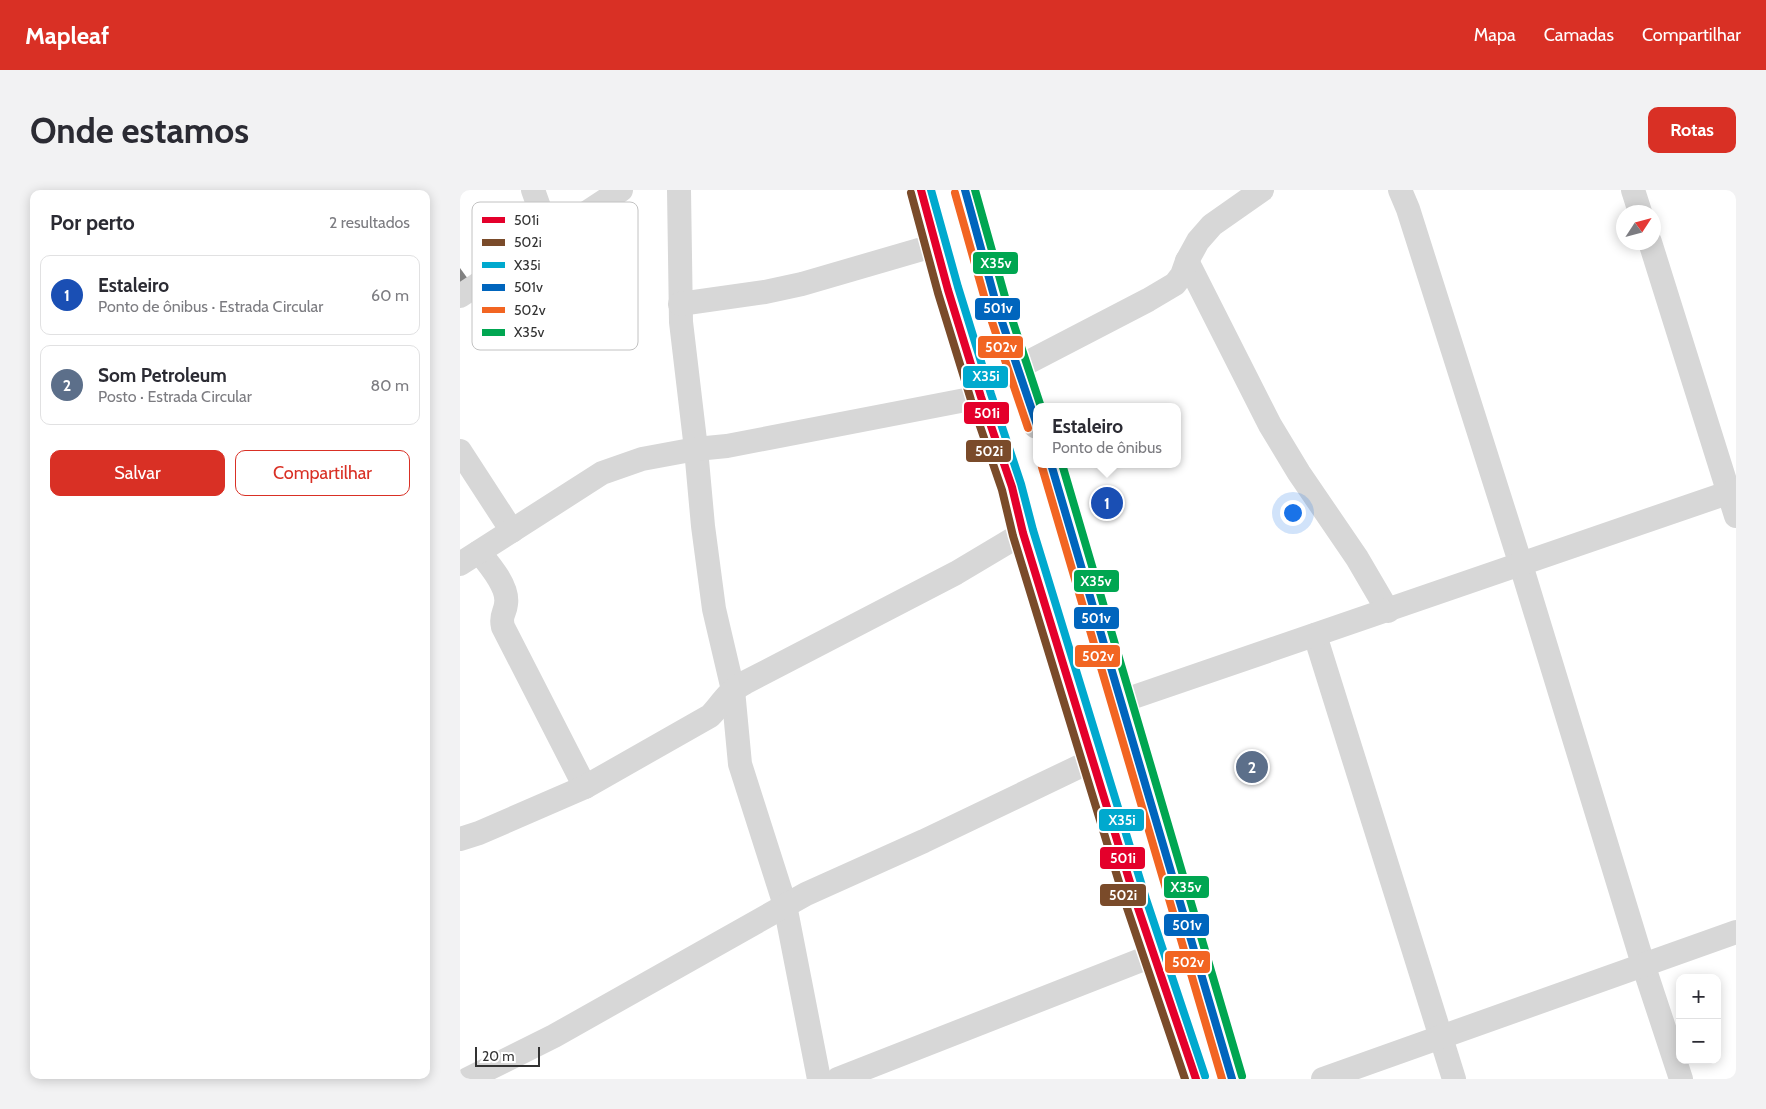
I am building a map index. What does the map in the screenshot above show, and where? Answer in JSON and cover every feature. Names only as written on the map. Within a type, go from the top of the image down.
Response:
[{"type":"main road","points":[[921,190],[981,397],[1012,487],[1023,533],[1136,902],[1196,1079]]},
{"type":"main road","points":[[965,190],[997,307],[1033,414]]},
{"type":"main road","points":[[1052,468],[1232,1079]]},
{"type":"street","points":[[533,190],[537,202]]},
{"type":"street","points":[[603,202],[621,190]]},
{"type":"street","points":[[678,190],[681,322],[714,609],[733,690],[740,764],[786,905],[818,1079]]},
{"type":"street","points":[[1017,368],[1175,284],[1182,275],[1198,241],[1212,225],[1262,190]]},
{"type":"street","points":[[1400,190],[1408,209],[1521,566],[1680,1079]]},
{"type":"street","points":[[1633,190],[1638,205]]},
{"type":"street","points":[[680,304],[765,292],[802,284],[936,245]]},
{"type":"street","points":[[1653,250],[1732,492],[1736,516]]},
{"type":"street","points":[[1188,261],[1270,425],[1357,558],[1388,611]]},
{"type":"street","points":[[460,296],[472,288]]},
{"type":"street","points":[[585,788],[502,627],[501,618],[507,604],[505,592],[497,576],[470,558],[602,473],[642,459],[696,449],[727,446],[981,397]]},
{"type":"street","points":[[460,451],[512,531]]},
{"type":"street","points":[[1122,701],[1521,566],[1732,492]]},
{"type":"street","points":[[460,839],[479,833],[585,788],[710,716],[720,706],[726,696],[746,682],[956,573],[1023,533]]},
{"type":"street","points":[[1315,635],[1454,1079]]},
{"type":"street","points":[[468,1079],[554,1036],[786,905],[1093,760]]},
{"type":"street","points":[[1323,1079],[1736,932]]},
{"type":"street","points":[[838,1079],[1154,955]]},
{"type":"building","points":[[460,268],[468,279],[460,283]]},
{"type":"transit line","name":"501i","points":[[921,190],[948,290],[981,397],[1012,487],[1023,533],[1136,902],[1196,1079]]},
{"type":"transit line","name":"X35i","points":[[931,190],[958,287],[1021,484],[1033,530],[1146,899],[1205,1076]]},
{"type":"transit line","name":"501v","points":[[965,190],[997,307],[1033,413]]},
{"type":"transit line","name":"X35v","points":[[975,190],[1007,304],[1040,403]]},
{"type":"transit line","name":"502i","points":[[911,193],[938,293],[971,400],[1002,490],[1013,536],[1126,905],[1185,1079]]},
{"type":"transit line","name":"502v","points":[[955,193],[988,310],[1028,428]]},
{"type":"transit line","name":"502v","points":[[1042,468],[1222,1079]]},
{"type":"transit line","name":"501v","points":[[1052,468],[1232,1079]]},
{"type":"transit line","name":"X35v","points":[[1063,468],[1242,1076]]},
{"type":"place","name":"Estaleiro","points":[[1107,503]]},
{"type":"place","name":"Som Petroleum","points":[[1252,767]]}]
